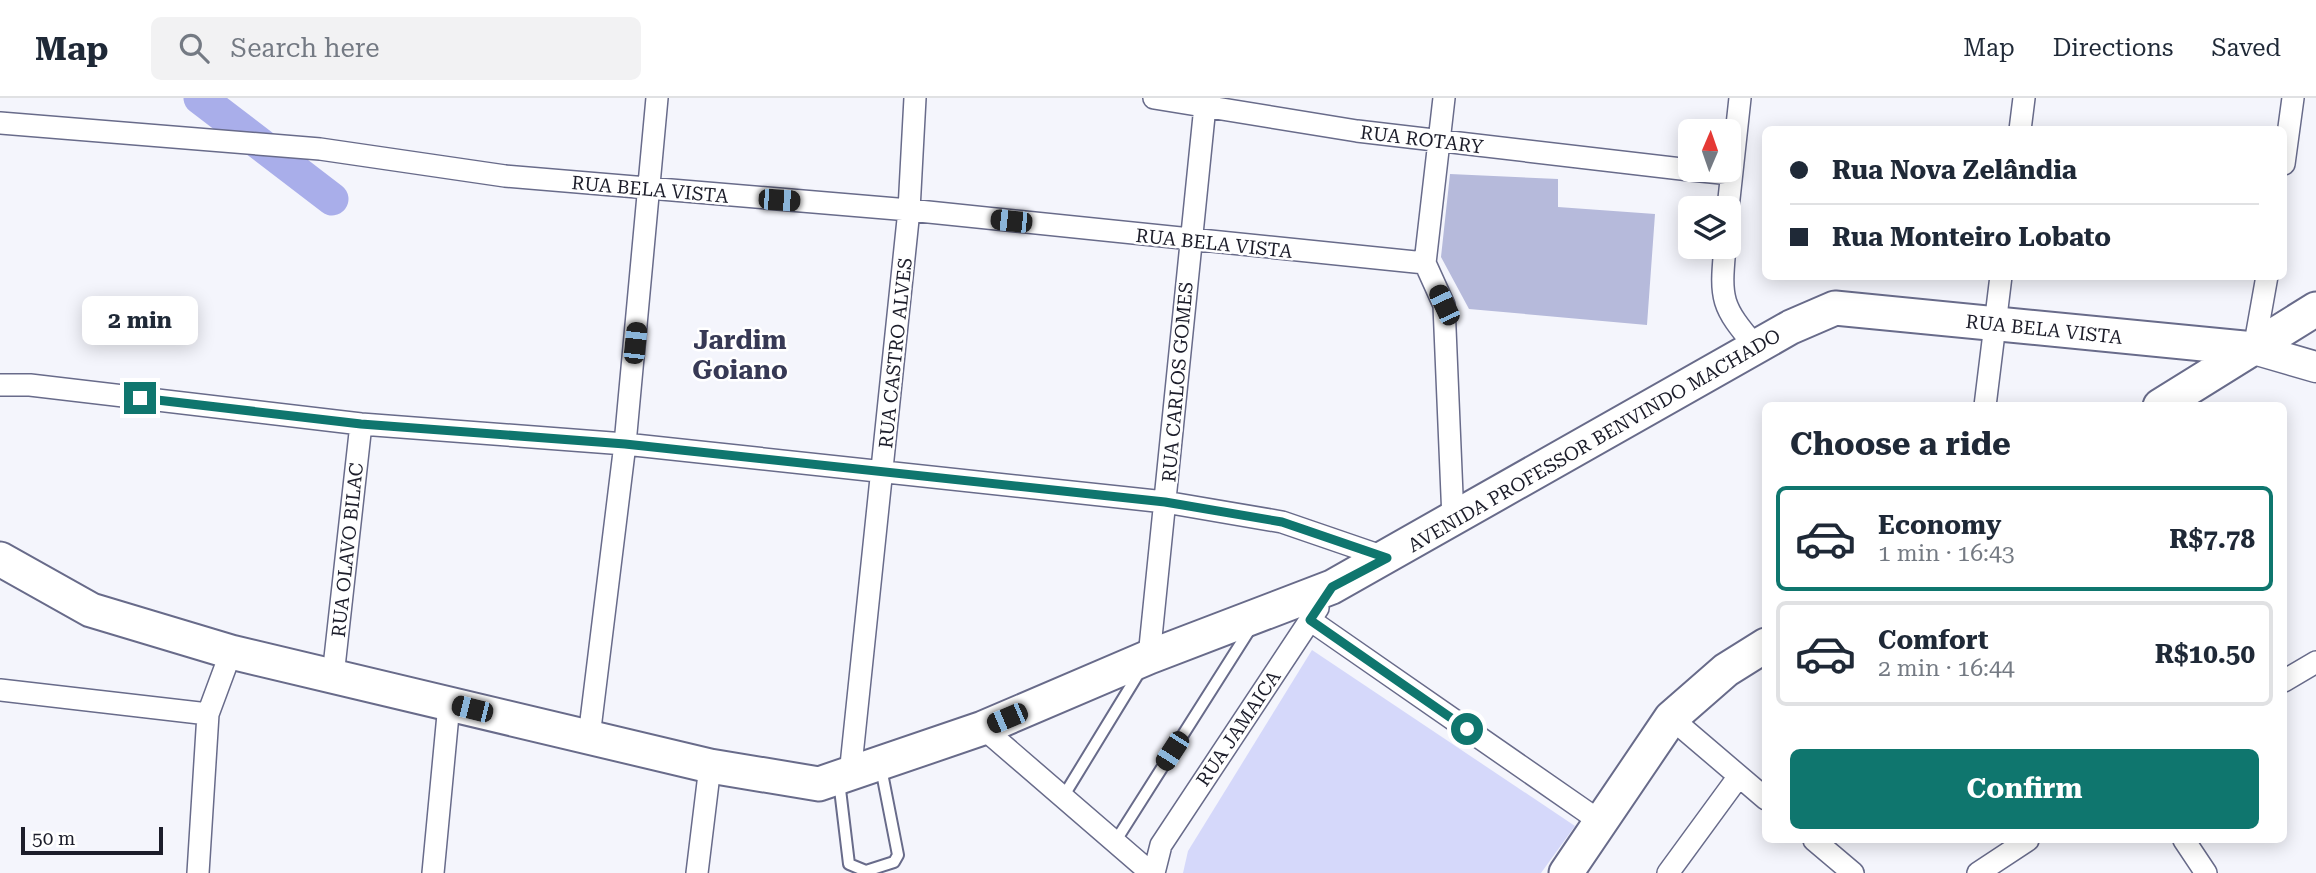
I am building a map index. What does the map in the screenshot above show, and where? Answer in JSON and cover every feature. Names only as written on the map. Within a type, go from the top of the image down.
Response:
[{"type":"main road","name":"AVENIDA PROFESSOR BENVINDO MACHADO","points":[[0,559],[91,610],[232,652],[710,766],[819,784],[983,728],[1149,657],[1332,587],[1791,327],[1835,308]]},
{"type":"main road","name":"RUA BELA VISTA","points":[[1835,308],[2254,349]]},
{"type":"main road","points":[[2167,402],[2316,309]]},
{"type":"main road","points":[[1566,873],[1671,718],[1726,670],[1762,648]]},
{"type":"street","points":[[589,737],[625,444],[657,98]]},
{"type":"street","name":"RUA CASTRO ALVES","points":[[856,773],[909,210],[915,98]]},
{"type":"street","name":"RUA ROTARY","points":[[1154,98],[1357,131],[1678,169]]},
{"type":"street","points":[[1444,98],[1425,263],[1444,305],[1454,519]]},
{"type":"street","points":[[1738,119],[1741,98]]},
{"type":"street","points":[[2020,126],[2024,98]]},
{"type":"street","points":[[2287,142],[2293,98]]},
{"type":"street","name":"RUA CARLOS GOMES","points":[[1149,657],[1205,106]]},
{"type":"street","name":"RUA BELA VISTA","points":[[0,123],[320,149],[505,176],[909,210],[1425,263]]},
{"type":"street","points":[[1725,259],[1723,300],[1730,316],[1756,347]]},
{"type":"street","points":[[1986,402],[2001,280]]},
{"type":"street","points":[[2266,280],[2254,349],[2316,367]]},
{"type":"street","points":[[0,385],[30,385],[361,424],[625,444],[1165,502],[1282,522],[1387,558]]},
{"type":"street","name":"RUA OLAVO BILAC","points":[[333,676],[361,424]]},
{"type":"street","name":"RUA JAMAICA","points":[[1153,873],[1161,845],[1332,587]]},
{"type":"street","points":[[1310,620],[1601,822]]},
{"type":"street","points":[[198,873],[208,714],[232,652]]},
{"type":"street","points":[[2287,679],[2316,662]]},
{"type":"street","points":[[0,690],[208,714]]},
{"type":"street","points":[[433,873],[449,704]]},
{"type":"street","points":[[1671,718],[1762,796]]},
{"type":"street","points":[[983,728],[1153,873]]},
{"type":"street","points":[[697,873],[710,766]]},
{"type":"street","points":[[1668,873],[1739,776]]},
{"type":"street","points":[[1818,843],[1853,873]]},
{"type":"street","points":[[1978,873],[2023,843]]},
{"type":"street","points":[[2186,843],[2206,873]]},
{"type":"lane","points":[[1115,842],[1259,615]]},
{"type":"lane","points":[[1063,797],[1149,657]]},
{"type":"lane","points":[[856,773],[898,855],[894,863],[866,871],[849,864],[856,773]]},
{"type":"shaded area","points":[[1312,650],[1575,826],[1541,873],[1183,873],[1188,851]]},
{"type":"building","points":[[1450,174],[1558,179],[1558,207],[1655,214],[1647,325],[1469,309],[1441,257]]},
{"type":"waterway","points":[[200,98],[332,199]]},
{"type":"district","name":"Jardim Goiano","points":[[740,355]]},
{"type":"route","points":[[140,398],[361,424],[625,444],[883,471],[1165,502],[1282,522],[1387,558],[1332,587],[1310,620],[1467,729]]}]
